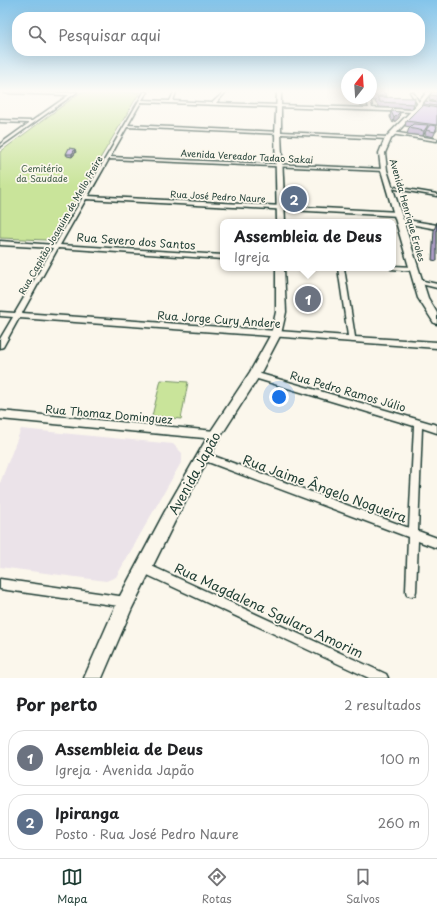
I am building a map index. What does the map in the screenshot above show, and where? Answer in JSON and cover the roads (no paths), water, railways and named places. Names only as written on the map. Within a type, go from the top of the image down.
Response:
[{"type":"main road","points":[[278,124],[281,219]]},
{"type":"main road","name":"Avenida Henrique Eroles","points":[[402,124],[390,136],[382,154],[384,170],[400,217],[423,298],[437,322]]},
{"type":"main road","name":"Avenida Japão","points":[[93,678],[126,602],[145,568],[169,518],[215,435],[254,375],[276,334],[281,312],[280,271]]},
{"type":"street","points":[[0,146],[31,124]]},
{"type":"street","points":[[127,126],[278,133],[390,136],[437,140]]},
{"type":"street","name":"Rua Capitão Joaquim de Mello Freire","points":[[0,345],[127,126]]},
{"type":"street","name":"Avenida Vereador Tadao Sakai","points":[[108,158],[384,170]]},
{"type":"street","points":[[390,188],[437,195]]},
{"type":"street","name":"Rua José Pedro Naure","points":[[85,197],[281,207],[400,217],[437,227]]},
{"type":"street","name":"Rua Severo dos Santos","points":[[0,243],[220,257]]},
{"type":"street","points":[[396,268],[414,269]]},
{"type":"street","points":[[341,271],[352,339]]},
{"type":"street","points":[[419,282],[437,286]]},
{"type":"street","name":"Rua Jorge Cury Andere","points":[[0,314],[437,345]]},
{"type":"street","name":"Rua Pedro Ramos Júlio","points":[[254,375],[437,429]]},
{"type":"street","name":"Rua Thomaz Dominguez","points":[[0,415],[215,435]]},
{"type":"street","points":[[410,591],[418,423]]},
{"type":"street","name":"Rua Jaime Ângelo Nogueira","points":[[203,456],[437,543]]},
{"type":"street","name":"Rua Magdalena Sgularo Amorim","points":[[145,568],[382,678]]},
{"type":"street","points":[[0,584],[126,602]]},
{"type":"place","name":"Ipiranga","points":[[294,199]]},
{"type":"place","name":"Assembleia de Deus","points":[[308,299]]},
{"type":"park label","name":"Cemitério da Saudade","points":[[42,174]]}]
